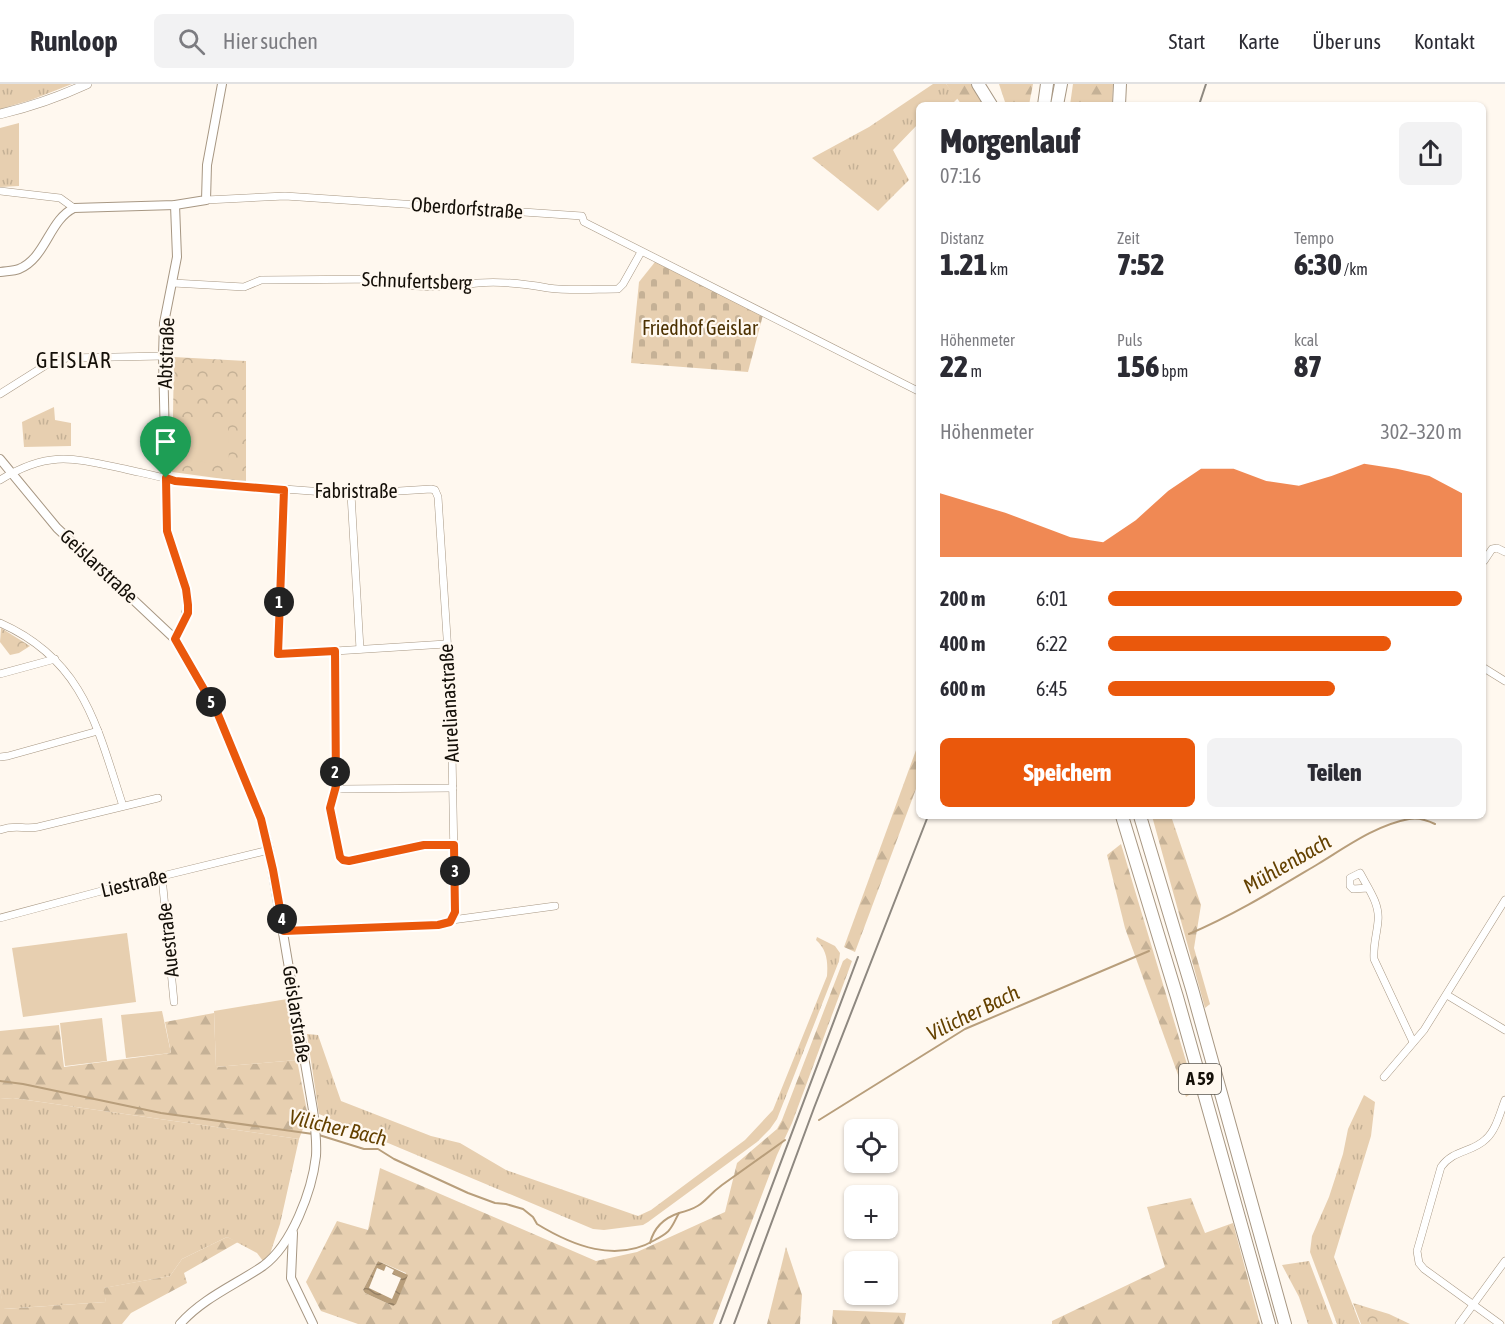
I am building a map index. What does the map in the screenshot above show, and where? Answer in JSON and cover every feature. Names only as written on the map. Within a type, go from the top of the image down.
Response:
[{"type":"highway","points":[[978,84],[989,102]]},
{"type":"highway","points":[[1044,102],[1047,84]]},
{"type":"highway","points":[[1058,102],[1061,84]]},
{"type":"highway","points":[[1119,102],[1120,84]]},
{"type":"highway","name":"A 59","points":[[1124,819],[1177,997],[1269,1324]]},
{"type":"highway","name":"A 59","points":[[1141,819],[1192,989],[1285,1324]]},
{"type":"main road","points":[[0,114],[27,108],[87,84]]},
{"type":"street","points":[[206,200],[207,165],[222,84]]},
{"type":"street","points":[[0,191],[60,198],[74,208],[64,213],[30,262],[18,269],[0,272]]},
{"type":"street","name":"Oberdorfstraße","points":[[74,208],[175,205],[206,200],[285,196],[582,216],[584,222],[641,252],[669,264],[916,390]]},
{"type":"street","name":"Abtstraße","points":[[175,205],[177,249],[173,283],[164,323],[163,357],[167,531],[186,589],[188,605],[188,613],[175,639]]},
{"type":"street","name":"Schnufertsberg","points":[[173,283],[244,287],[261,280],[386,279],[399,285],[465,286],[478,283],[537,285],[549,288],[618,289],[623,285],[641,252]]},
{"type":"street","points":[[0,394],[46,365],[67,358],[163,357]]},
{"type":"street","name":"Fabristraße","points":[[0,480],[38,462],[64,458],[91,461],[175,481],[351,494],[431,489]]},
{"type":"street","name":"Geislarstraße","points":[[0,459],[57,528],[175,639],[222,723],[261,819],[284,931],[316,1139],[314,1171],[293,1227]]},
{"type":"street","name":"Aurelianastraße","points":[[431,489],[435,490],[438,496],[451,700],[455,912],[452,920]]},
{"type":"street","points":[[284,490],[278,654],[446,644]]},
{"type":"street","points":[[351,494],[360,649]]},
{"type":"street","points":[[1486,558],[1492,549],[1497,548],[1505,552]]},
{"type":"street","points":[[0,622],[25,635],[55,659],[81,692],[98,731],[123,806]]},
{"type":"street","points":[[335,651],[336,786],[330,808],[339,852],[343,860],[424,845],[454,845]]},
{"type":"street","points":[[0,674],[55,659]]},
{"type":"street","points":[[1486,669],[1505,681]]},
{"type":"street","points":[[0,757],[98,731]]},
{"type":"street","points":[[336,786],[342,789],[453,788]]},
{"type":"street","points":[[0,830],[13,826],[32,828],[158,798]]},
{"type":"street","name":"Liestraße","points":[[0,918],[269,850]]},
{"type":"street","name":"Auestraße","points":[[162,877],[174,1002]]},
{"type":"street","points":[[1368,888],[1378,907],[1379,920],[1373,948],[1374,958],[1413,1042]]},
{"type":"street","points":[[1384,1077],[1425,1030],[1505,900]]},
{"type":"street","points":[[284,931],[438,925],[452,920],[555,906]]},
{"type":"street","points":[[1447,995],[1505,1030]]},
{"type":"street","points":[[1500,1324],[1424,1269],[1419,1263],[1417,1251],[1442,1167],[1448,1156],[1479,1145],[1485,1140],[1493,1131],[1505,1100]]},
{"type":"street","points":[[180,1324],[198,1306],[257,1270],[276,1255],[283,1247],[293,1227]]},
{"type":"street","points":[[293,1227],[291,1278],[313,1324]]},
{"type":"street","points":[[276,1255],[282,1253],[291,1257]]},
{"type":"street","points":[[1459,1324],[1505,1261]]},
{"type":"green space","points":[[0,84],[72,84],[0,109]]},
{"type":"green space","points":[[933,84],[946,84],[958,98],[954,102],[916,102],[916,126],[893,150],[909,180],[878,211],[812,158],[869,127]]},
{"type":"green space","points":[[946,84],[971,84],[981,102],[960,102]]},
{"type":"green space","points":[[999,84],[1033,84],[1030,102],[1005,102]]},
{"type":"green space","points":[[1073,84],[1113,84],[1112,102],[1070,102]]},
{"type":"green space","points":[[19,123],[19,186],[0,187],[0,128]]},
{"type":"green space","name":"Friedhof Geislar","points":[[655,262],[763,315],[748,372],[631,363],[639,282]]},
{"type":"green space","points":[[174,357],[246,361],[246,482],[172,472]]},
{"type":"green space","points":[[54,407],[55,420],[71,423],[71,446],[24,447],[22,422]]},
{"type":"green space","points":[[180,423],[228,423],[229,464],[178,460]]},
{"type":"green space","points":[[1,628],[30,646],[19,653],[10,655],[0,642]]},
{"type":"green space","points":[[916,750],[916,789],[855,952],[844,947]]},
{"type":"green space","points":[[1153,819],[1172,819],[1201,905],[1194,948],[1210,1004],[1205,1008]]},
{"type":"green space","points":[[1121,844],[1195,1091],[1186,1097],[1125,928],[1107,855]]},
{"type":"green space","points":[[127,933],[136,1002],[23,1017],[12,948]]},
{"type":"green space","points":[[817,937],[835,946],[840,953],[839,961],[777,1119],[757,1142],[643,1225],[604,1230],[593,1229],[319,1114],[307,1034],[318,1035],[341,1101],[431,1136],[460,1143],[506,1170],[638,1216],[651,1210],[745,1140],[773,1110],[827,976],[826,956],[816,940]]},
{"type":"green space","points":[[847,958],[852,961],[792,1123],[777,1155],[713,1324],[358,1324],[321,1311],[306,1282],[337,1221],[368,1230],[380,1168],[596,1261],[637,1252],[725,1212],[737,1163],[777,1129],[782,1120],[843,961]],"holes":[[[378,1261],[406,1273],[393,1306],[363,1290]]]},
{"type":"green space","points":[[287,999],[297,1060],[216,1067],[214,1011]]},
{"type":"green space","points":[[162,1011],[171,1053],[126,1058],[121,1015]]},
{"type":"green space","points":[[214,1013],[216,1067],[297,1060],[308,1116],[299,1139],[13,1098],[0,1099],[0,1031],[59,1025],[64,1067],[171,1053],[165,1022]]},
{"type":"green space","points":[[102,1018],[107,1061],[65,1066],[60,1023]]},
{"type":"green space","points":[[1364,1095],[1375,1102],[1371,1136],[1334,1257],[1360,1324],[1337,1324],[1310,1252],[1312,1236],[1329,1197],[1343,1154],[1348,1129]]},
{"type":"green space","points":[[13,1098],[299,1139],[280,1224],[270,1254],[263,1261],[257,1253],[227,1237],[182,1259],[170,1276],[104,1288],[106,1302],[3,1309],[0,1289],[0,1099]]},
{"type":"green space","points":[[1191,1198],[1205,1233],[1233,1223],[1260,1324],[1052,1324],[1052,1321],[1165,1267],[1147,1207]]},
{"type":"green space","points":[[227,1237],[238,1242],[184,1273],[187,1283],[131,1313],[122,1324],[0,1324],[0,1289],[4,1309],[106,1302],[103,1288],[170,1276],[182,1259]]},
{"type":"green space","points":[[786,1247],[802,1295],[800,1324],[767,1324]]},
{"type":"green space","points":[[1309,1261],[1333,1324],[1308,1324],[1299,1297],[1282,1265]]},
{"type":"green space","points":[[1353,1303],[1389,1314],[1410,1324],[1361,1324]]},
{"type":"green space","points":[[833,1310],[906,1313],[904,1324],[832,1324]]},
{"type":"water","points":[[378,1261],[408,1275],[396,1304],[393,1306],[363,1290]],"holes":[[[386,1266],[394,1270],[392,1274],[401,1278],[392,1299],[369,1288],[377,1268],[384,1271]]]},
{"type":"waterway","name":"Mühlenbach","points":[[1189,934],[1255,901],[1373,831],[1408,819]]},
{"type":"waterway","name":"Mühlenbach","points":[[1422,819],[1435,824]]},
{"type":"waterway","name":"Vilicher Bach","points":[[819,1120],[965,1029],[1149,951]]},
{"type":"waterway","name":"Vilicher Bach","points":[[0,1081],[161,1113],[313,1134]]},
{"type":"waterway","name":"Vilicher Bach","points":[[319,1135],[364,1149],[378,1149],[394,1159],[468,1193],[495,1203],[523,1209],[533,1217],[537,1224],[565,1239],[580,1245],[610,1251],[640,1247],[663,1235],[679,1213],[699,1205],[722,1185],[785,1140]]},
{"type":"waterway","name":"Vilicher Bach","points":[[650,1243],[660,1224],[679,1213]]},
{"type":"railway","points":[[1200,102],[1206,84]]},
{"type":"railway","points":[[734,1324],[814,1108],[927,819]]},
{"type":"railway","points":[[720,1324],[858,957]]},
{"type":"district","name":"GEISLAR","points":[[74,360]]},
{"type":"route","points":[[166,478],[175,481],[284,490],[278,654],[335,651],[336,786],[330,808],[340,857],[349,861],[424,845],[454,845],[455,912],[450,922],[443,925],[284,931],[261,819],[217,712],[175,639],[188,613],[188,597],[167,531],[166,478]]}]
